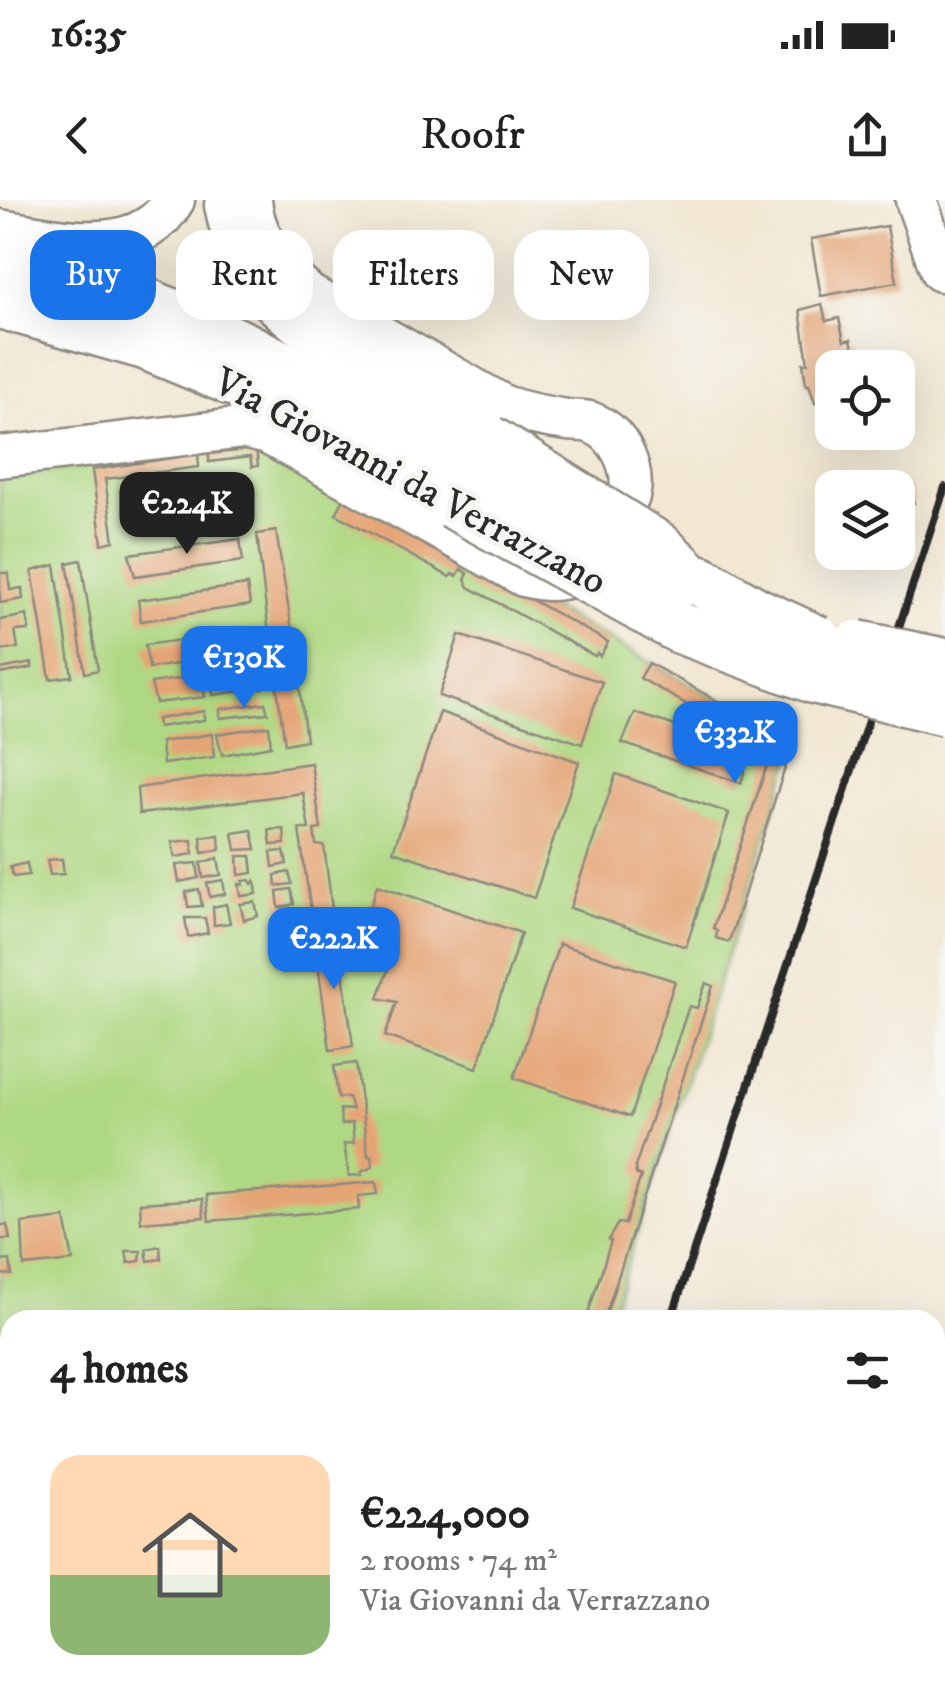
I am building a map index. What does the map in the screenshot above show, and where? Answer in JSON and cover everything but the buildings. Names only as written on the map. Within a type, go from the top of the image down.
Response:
[{"type":"main road","name":"Via Giovanni da Verrazzano","points":[[0,259],[62,274],[199,324],[303,375],[642,569],[700,581],[756,614],[815,659]]},
{"type":"main road","name":"Via Giovanni da Verrazzano","points":[[0,303],[145,344],[471,470],[680,628],[945,693]]},
{"type":"main road","points":[[680,628],[742,666],[843,710],[945,741]]},
{"type":"main road","points":[[815,659],[857,646],[945,664]]},
{"type":"main road","points":[[815,659],[945,710]]},
{"type":"street","points":[[0,230],[80,242],[108,240],[145,228],[164,214],[174,200]]},
{"type":"street","points":[[224,200],[231,234],[244,266],[263,291],[298,324],[350,358],[471,470]]},
{"type":"street","points":[[0,457],[244,428],[292,446],[524,576],[544,582],[566,580],[584,571],[629,496],[632,484],[632,473],[612,438],[592,423],[526,414],[504,406],[309,295],[286,274],[264,242],[251,200]]},
{"type":"street","points":[[916,200],[941,272]]},
{"type":"green space","points":[[242,446],[259,448],[796,742],[612,1310],[0,1310],[0,478]]},
{"type":"railway","points":[[674,1310],[945,487]]}]
